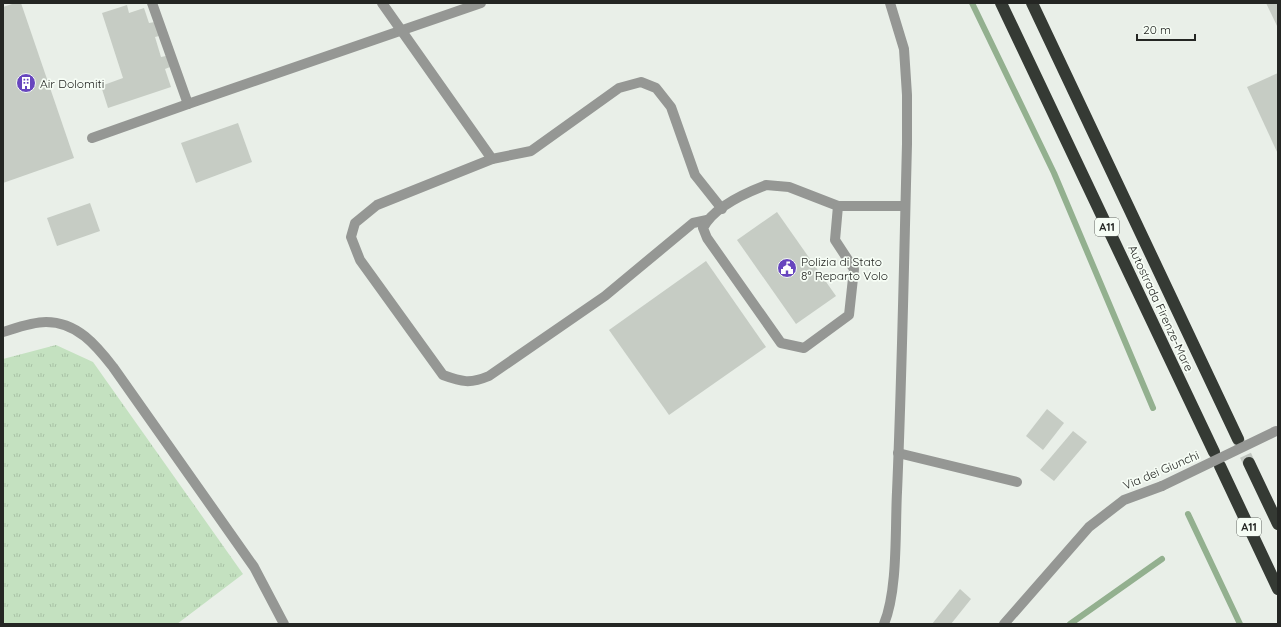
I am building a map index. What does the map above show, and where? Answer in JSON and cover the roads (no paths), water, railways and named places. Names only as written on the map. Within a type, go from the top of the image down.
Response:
[{"type":"highway","name":"Autostrada Firenze-Mare","points":[[1002,3],[1214,452]]},
{"type":"highway","name":"Autostrada Firenze-Mare","points":[[1032,3],[1238,439]]},
{"type":"highway","name":"A11","points":[[1249,463],[1278,524]]},
{"type":"highway","name":"A11","points":[[1220,466],[1278,589]]},
{"type":"street","points":[[152,3],[188,104]]},
{"type":"street","points":[[382,3],[492,159]]},
{"type":"street","points":[[92,138],[481,3]]},
{"type":"street","points":[[884,624],[893,570],[898,453],[907,95],[904,49],[890,3]]},
{"type":"street","points":[[722,209],[695,175],[670,107],[656,88],[641,82],[619,88],[531,150],[492,159],[377,206],[355,223],[351,237],[360,260],[443,375],[458,381],[474,382],[489,376],[605,296],[693,224],[707,220],[722,209],[742,194],[766,185],[789,187],[838,206],[905,206]]},
{"type":"street","points":[[707,220],[703,228],[707,238],[781,343],[804,348],[849,315],[854,269],[834,240],[838,206]]},
{"type":"street","points":[[3,332],[36,323],[57,323],[77,331],[96,346],[113,367],[254,567],[284,624]]},
{"type":"street","name":"Via dei Giunchi","points":[[1004,624],[1089,527],[1124,500],[1162,486],[1277,430]]},
{"type":"street","points":[[898,453],[1017,482]]},
{"type":"waterway","points":[[972,3],[1054,173],[1153,408]]},
{"type":"waterway","points":[[1188,514],[1240,624]]},
{"type":"waterway","points":[[1070,624],[1162,559]]},
{"type":"tunnel","points":[[1238,439],[1249,463]]},
{"type":"place","name":"Air Dolomiti","points":[[26,83]]},
{"type":"place","name":"Polizia di Stato 8° Reparto Volo","points":[[787,268]]}]
